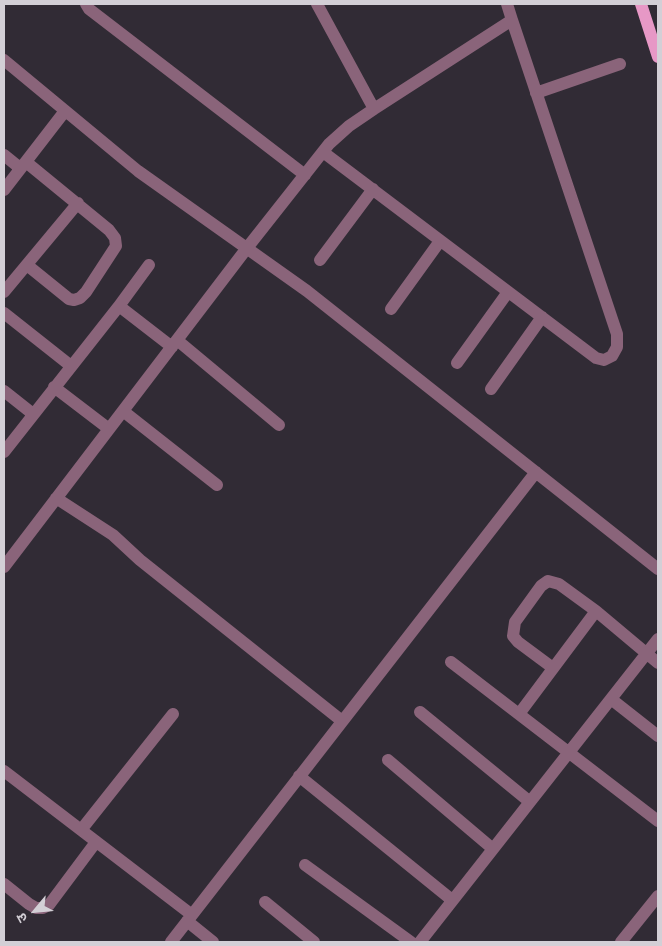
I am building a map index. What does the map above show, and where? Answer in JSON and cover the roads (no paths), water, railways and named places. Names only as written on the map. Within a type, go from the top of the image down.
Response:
[{"type":"main road","points":[[641,4],[657,49]]},
{"type":"street","points":[[86,4],[89,9],[305,175]]},
{"type":"street","points":[[317,4],[374,109]]},
{"type":"street","points":[[323,152],[596,358],[604,360],[612,356],[617,347],[617,334],[507,4]]},
{"type":"street","points":[[6,559],[56,498],[247,248],[323,152],[349,126],[512,20]]},
{"type":"street","points":[[4,60],[138,172],[307,291],[658,569]]},
{"type":"street","points":[[536,93],[620,64]]},
{"type":"street","points":[[4,190],[65,111]]},
{"type":"street","points":[[4,156],[23,165],[78,203],[109,230],[115,238],[116,246],[86,292],[80,298],[74,300],[68,299],[26,265]]},
{"type":"street","points":[[320,260],[372,190]]},
{"type":"street","points":[[4,292],[78,203]]},
{"type":"street","points":[[391,309],[440,241]]},
{"type":"street","points":[[4,452],[149,265]]},
{"type":"street","points":[[456,363],[508,292]]},
{"type":"street","points":[[119,306],[174,344],[279,425]]},
{"type":"street","points":[[4,313],[71,366]]},
{"type":"street","points":[[491,389],[542,317]]},
{"type":"street","points":[[54,387],[109,429]]},
{"type":"street","points":[[4,391],[33,414]]},
{"type":"street","points":[[123,411],[217,486]]},
{"type":"street","points":[[171,942],[536,472]]},
{"type":"street","points":[[56,498],[113,535],[140,560],[342,722]]},
{"type":"street","points":[[552,668],[513,636],[515,622],[541,586],[548,581],[559,584],[596,611],[658,664]]},
{"type":"street","points":[[519,714],[596,611]]},
{"type":"street","points":[[420,942],[658,638]]},
{"type":"street","points":[[451,662],[658,821]]},
{"type":"street","points":[[611,699],[658,736]]},
{"type":"street","points":[[420,712],[530,802]]},
{"type":"street","points":[[81,830],[173,714]]},
{"type":"street","points":[[388,760],[493,849]]},
{"type":"street","points":[[4,771],[81,830],[189,918],[213,942]]},
{"type":"street","points":[[300,776],[452,900]]},
{"type":"street","points":[[4,884],[29,904],[36,908],[43,908],[49,905],[96,842]]},
{"type":"street","points":[[305,864],[411,942]]},
{"type":"street","points":[[622,942],[657,898]]},
{"type":"street","points":[[264,902],[314,942]]}]
